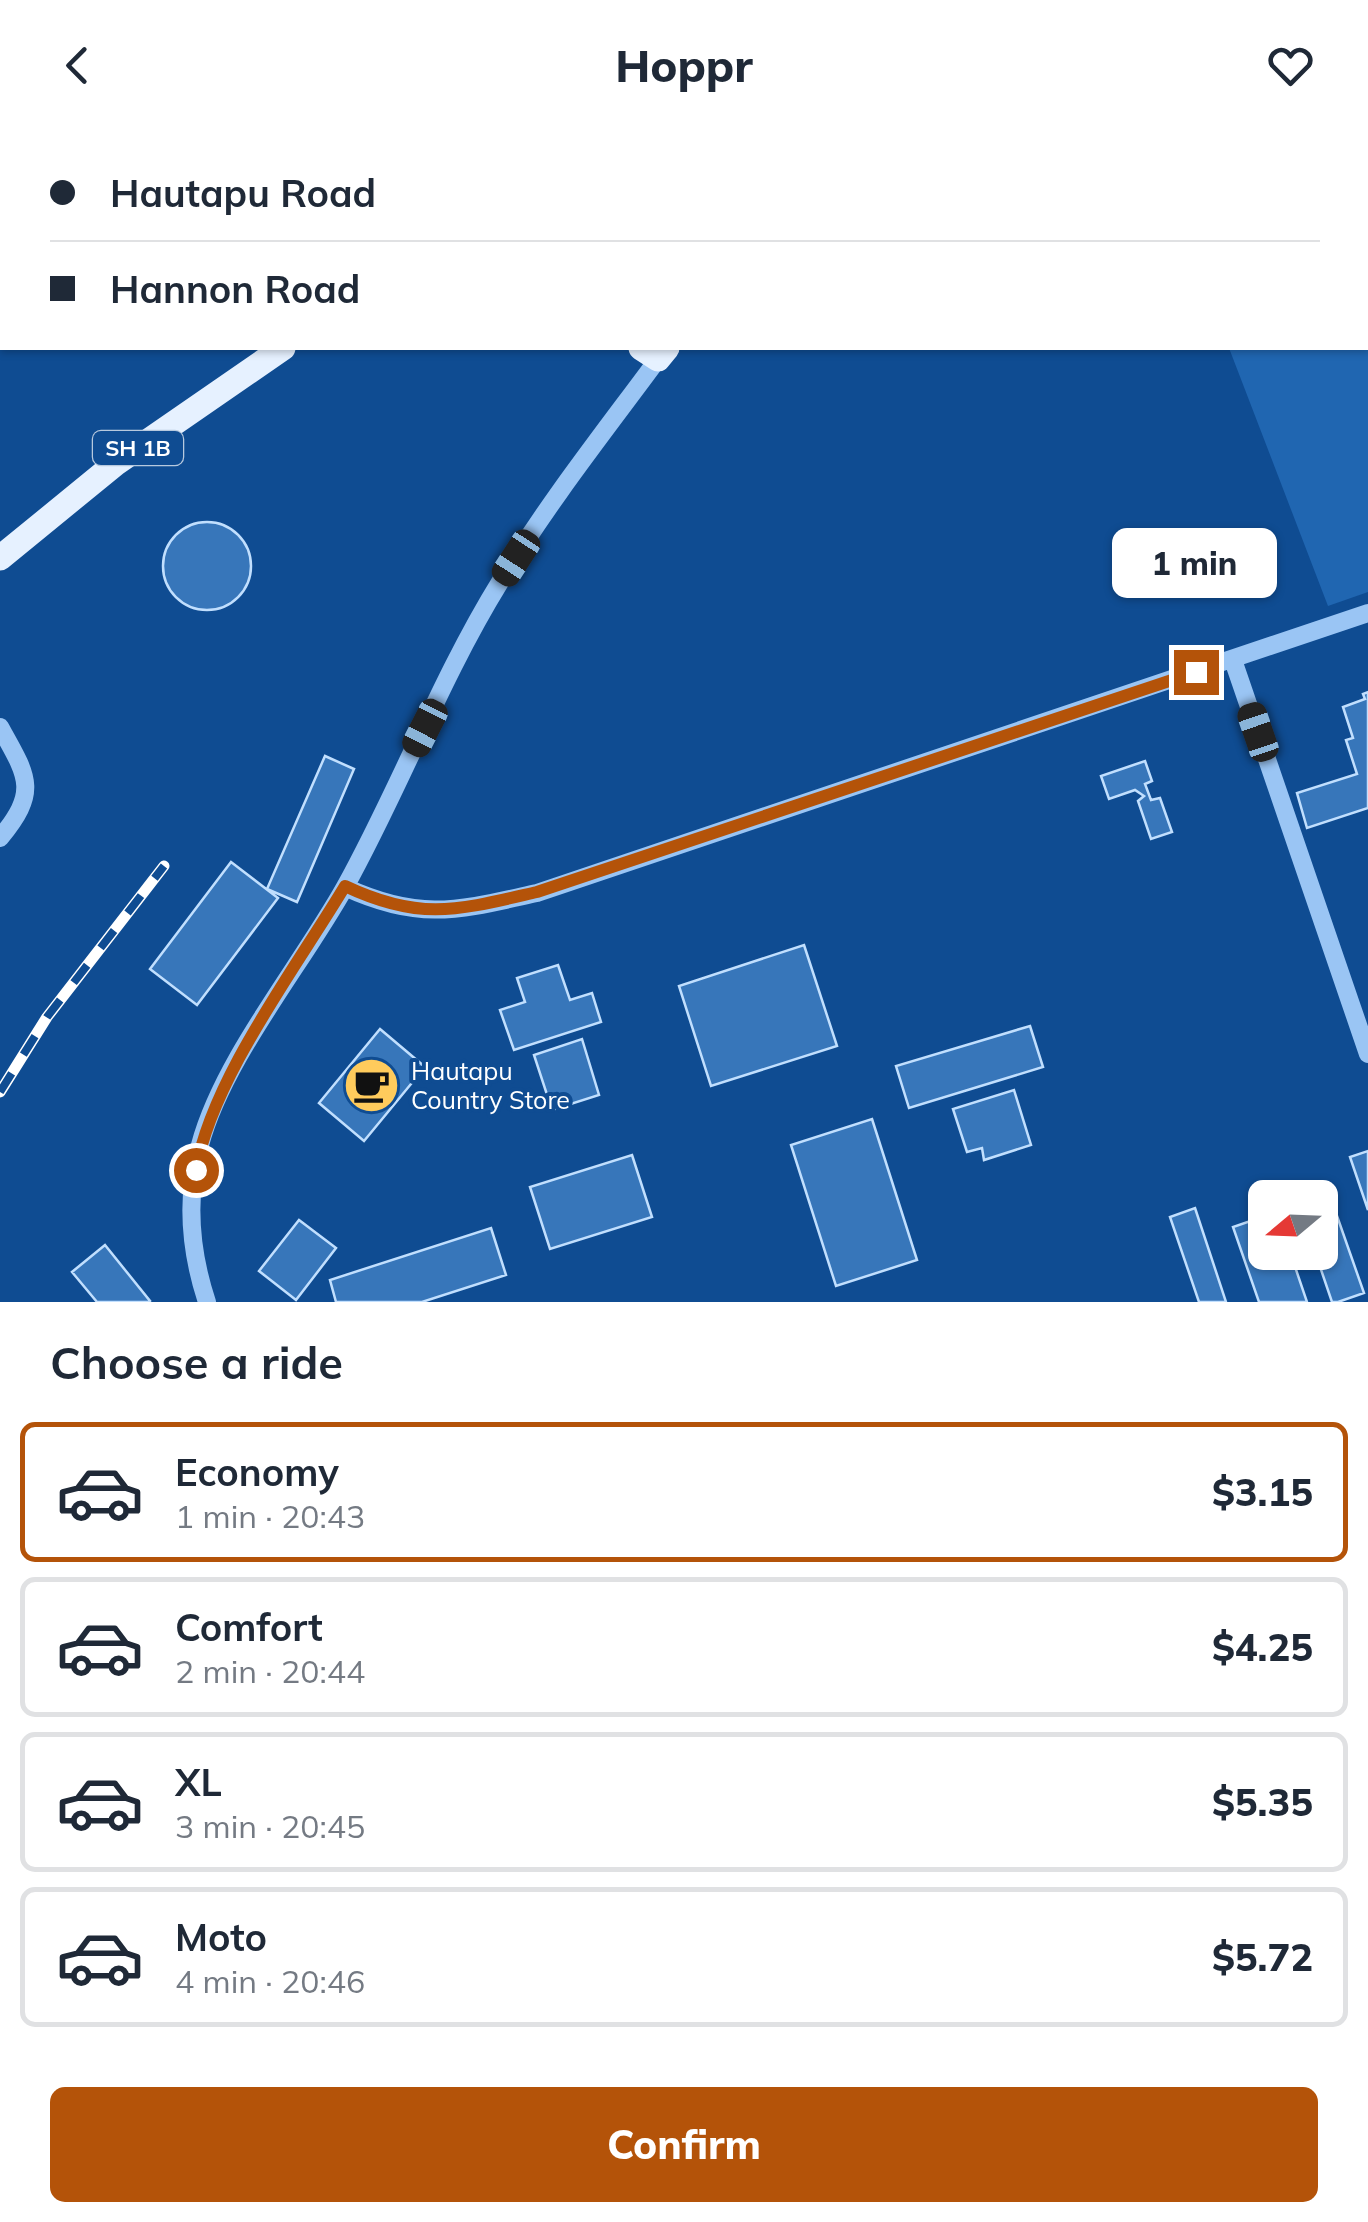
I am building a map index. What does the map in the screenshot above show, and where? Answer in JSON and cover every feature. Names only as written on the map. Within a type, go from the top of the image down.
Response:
[{"type":"main road","name":"SH 1B","points":[[0,558],[115,464],[280,350]]},
{"type":"street","points":[[206,1302],[192,1236],[190,1196],[200,1143],[221,1093],[345,886],[498,584],[655,351]]},
{"type":"street","points":[[345,886],[410,910],[454,911],[537,892],[1368,614]]},
{"type":"street","points":[[1233,660],[1368,1054]]},
{"type":"street","points":[[0,727],[28,787],[21,812],[0,838]]},
{"type":"shaded area","points":[[1230,350],[1368,350],[1368,592],[1328,606]]},
{"type":"building","points":[[207,522],[238,535],[251,566],[238,597],[207,610],[176,597],[163,566],[176,535]]},
{"type":"building","points":[[1368,692],[1368,808],[1307,828],[1297,793],[1357,774],[1346,740],[1353,738],[1343,707],[1365,699],[1363,694]]},
{"type":"building","points":[[325,756],[354,769],[297,902],[267,889]]},
{"type":"building","points":[[1145,761],[1152,781],[1145,784],[1151,800],[1160,798],[1172,832],[1151,839],[1138,801],[1144,796],[1135,790],[1109,799],[1101,776]]},
{"type":"building","points":[[231,862],[278,898],[197,1005],[150,969]]},
{"type":"building","points":[[804,945],[837,1046],[711,1086],[679,986]]},
{"type":"building","points":[[558,965],[570,1000],[592,993],[601,1022],[514,1050],[500,1010],[525,1002],[517,978]]},
{"type":"building","points":[[1030,1026],[1043,1067],[909,1108],[896,1066]]},
{"type":"building","name":"Hautapu Country Store","points":[[380,1029],[425,1067],[364,1141],[319,1103]]},
{"type":"building","points":[[582,1039],[599,1095],[552,1110],[534,1055]]},
{"type":"building","points":[[1014,1090],[1031,1145],[984,1160],[982,1148],[967,1152],[953,1109]]},
{"type":"building","points":[[872,1119],[917,1260],[836,1286],[791,1145]]},
{"type":"building","points":[[1368,1151],[1368,1210],[1350,1157]]},
{"type":"building","points":[[632,1155],[652,1217],[550,1249],[530,1187]]},
{"type":"building","points":[[1195,1208],[1226,1302],[1199,1302],[1170,1217]]},
{"type":"building","points":[[1338,1219],[1364,1293],[1332,1302],[1321,1270],[1338,1270]]},
{"type":"building","points":[[299,1220],[336,1248],[296,1300],[259,1271]]},
{"type":"building","points":[[1248,1222],[1248,1270],[1296,1270],[1307,1302],[1259,1302],[1233,1227]]},
{"type":"building","points":[[491,1228],[506,1275],[422,1302],[336,1302],[330,1280]]},
{"type":"building","points":[[105,1245],[149,1302],[97,1302],[72,1272]]},
{"type":"railway","points":[[0,1092],[47,1017],[164,866]]},
{"type":"place","name":"Hautapu Country Store","points":[[372,1085]]},
{"type":"route","points":[[196,1170],[200,1143],[221,1093],[345,886],[410,910],[454,911],[537,892],[1196,672]]}]
